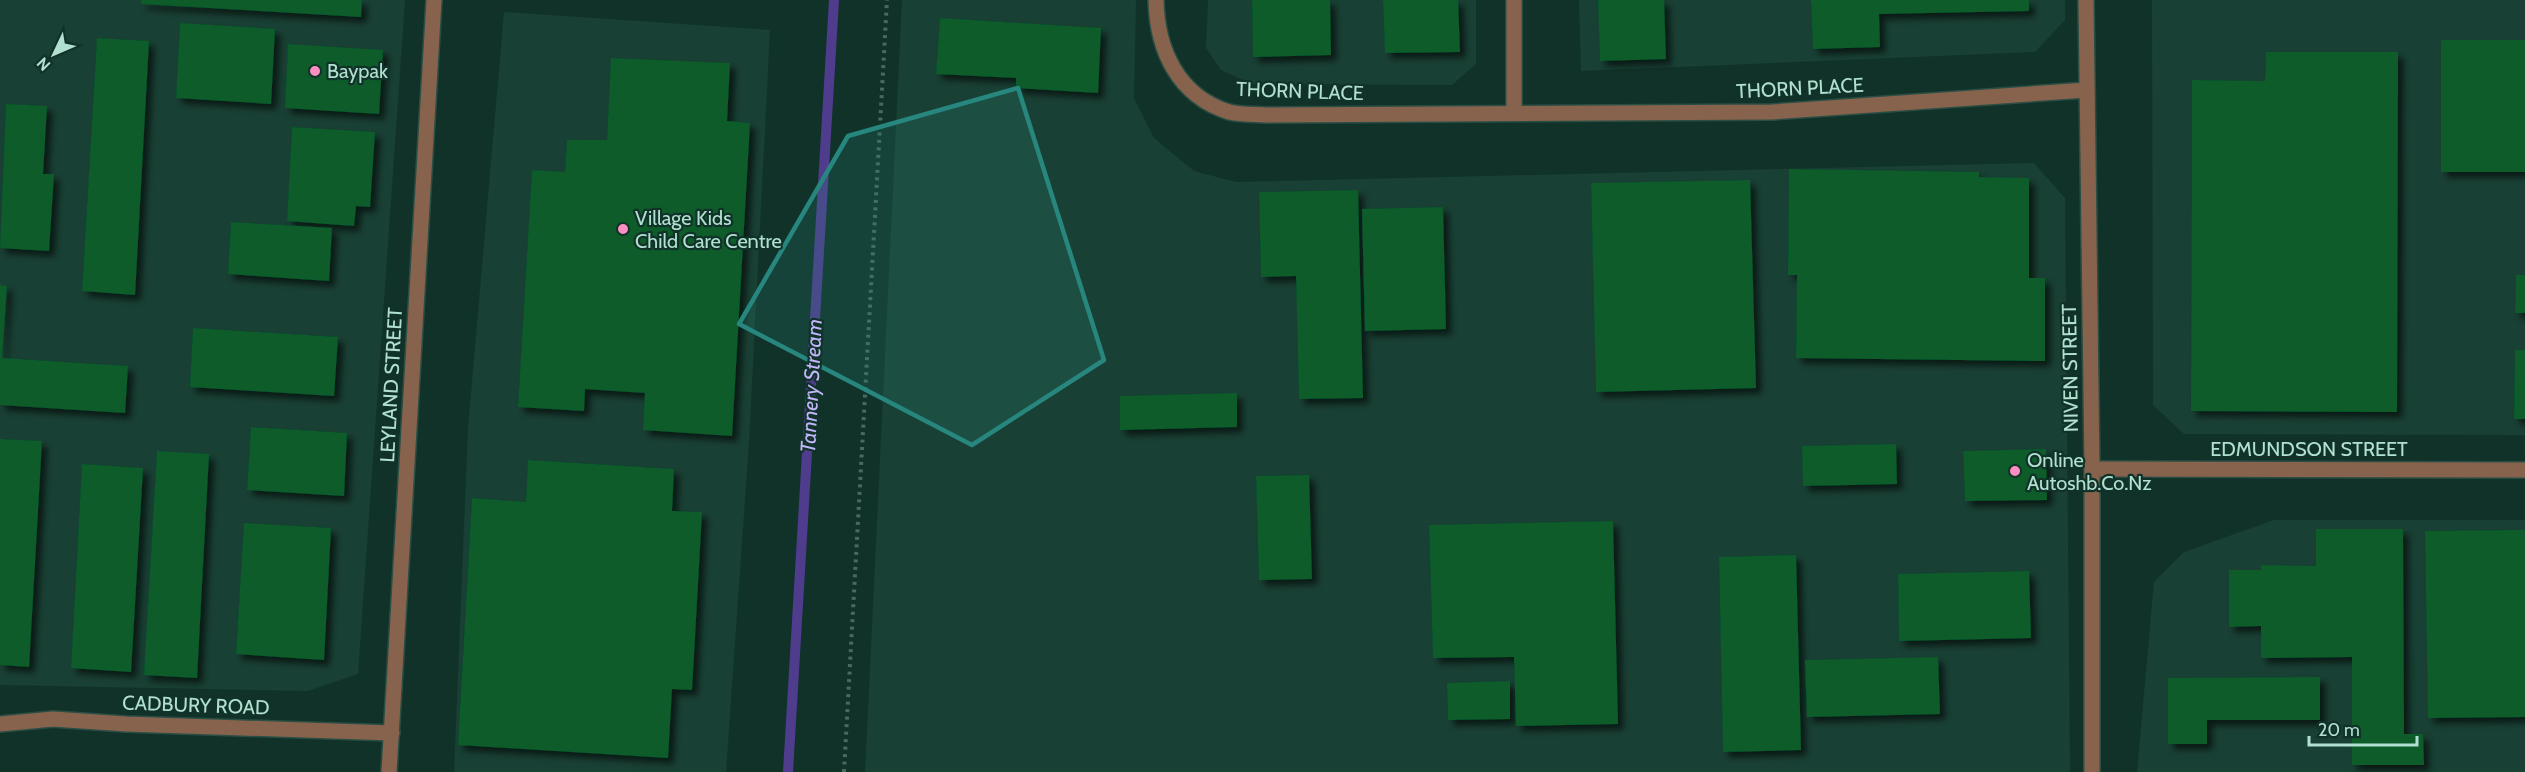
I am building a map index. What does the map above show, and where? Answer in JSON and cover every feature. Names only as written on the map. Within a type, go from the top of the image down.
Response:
[{"type":"street","name":"LEYLAND STREET","points":[[389,772],[434,0]]},
{"type":"street","name":"THORN PLACE","points":[[1156,0],[1156,24],[1162,45],[1176,74],[1197,97],[1230,112],[1267,115],[1772,112],[2087,90]]},
{"type":"street","points":[[1514,0],[1514,112]]},
{"type":"street","name":"NIVEN STREET","points":[[2086,0],[2092,469],[2092,772]]},
{"type":"street","name":"EDMUNDSON STREET","points":[[2092,469],[2525,470]]},
{"type":"street","name":"CADBURY ROAD","points":[[0,724],[53,719],[126,724],[392,733]]},
{"type":"path","points":[[844,772],[886,0]]},
{"type":"highlighted area","points":[[1018,88],[1104,360],[972,445],[739,324],[848,136]]},
{"type":"shaded area","points":[[0,0],[405,0],[358,674],[308,691],[0,685]]},
{"type":"shaded area","points":[[902,0],[1136,0],[1134,98],[1154,138],[1194,171],[1236,182],[2034,163],[2065,198],[2070,772],[865,772]]},
{"type":"shaded area","points":[[1208,0],[1476,0],[1476,64],[1452,85],[1252,84],[1221,70],[1206,48]]},
{"type":"shaded area","points":[[1579,0],[2065,0],[2065,20],[2035,52],[1581,71]]},
{"type":"shaded area","points":[[2152,0],[2525,0],[2525,435],[2184,434],[2153,405]]},
{"type":"shaded area","points":[[504,12],[770,30],[749,442],[726,772],[454,772],[468,428]]},
{"type":"shaded area","points":[[2274,520],[2525,520],[2525,772],[2137,772],[2154,582],[2184,552]]},
{"type":"building","points":[[141,0],[362,0],[361,17],[141,4]]},
{"type":"building","points":[[1252,0],[1330,0],[1331,55],[1253,57]]},
{"type":"building","points":[[1383,0],[1458,0],[1460,52],[1385,53]]},
{"type":"building","points":[[1598,0],[1664,0],[1666,59],[1600,61]]},
{"type":"building","points":[[1811,0],[2029,0],[2029,11],[1879,14],[1880,47],[1813,49]]},
{"type":"building","points":[[940,18],[1101,28],[1098,93],[1016,88],[1016,78],[936,74]]},
{"type":"building","points":[[180,23],[275,29],[271,104],[176,98]]},
{"type":"building","points":[[97,38],[149,41],[135,295],[82,291]]},
{"type":"building","points":[[2441,40],[2525,40],[2525,172],[2441,172]]},
{"type":"building","points":[[288,44],[383,50],[379,114],[285,108]]},
{"type":"building","points":[[2266,52],[2398,52],[2397,412],[2191,411],[2192,80],[2265,81]]},
{"type":"building","points":[[611,58],[730,63],[727,121],[750,123],[732,436],[643,430],[645,393],[585,389],[584,411],[518,407],[532,170],[565,172],[567,140],[607,140]]},
{"type":"building","points":[[6,104],[47,106],[43,174],[54,174],[49,251],[0,248]]},
{"type":"building","points":[[292,127],[375,132],[370,207],[356,206],[354,226],[287,221]]},
{"type":"building","points":[[1789,169],[1979,172],[1979,177],[2029,178],[2029,278],[2045,278],[2045,361],[1796,358],[1797,275],[1788,275]]},
{"type":"building","points":[[1750,180],[1756,388],[1596,392],[1591,183]]},
{"type":"building","points":[[1358,190],[1363,398],[1299,399],[1296,276],[1261,277],[1259,192]]},
{"type":"building","points":[[1443,207],[1446,329],[1365,331],[1362,209]]},
{"type":"building","points":[[231,222],[332,228],[329,281],[228,274]]},
{"type":"building","points":[[2516,275],[2525,275],[2525,313],[2515,313]]},
{"type":"building","points":[[0,285],[7,286],[2,358],[128,366],[125,413],[0,405]]},
{"type":"building","points":[[193,328],[338,337],[334,396],[190,387]]},
{"type":"building","points":[[2515,350],[2525,350],[2525,419],[2514,419]]},
{"type":"building","points":[[1237,393],[1237,427],[1120,430],[1120,396]]},
{"type":"building","points":[[251,427],[347,433],[344,496],[247,490]]},
{"type":"building","points":[[0,439],[42,441],[29,667],[0,665]]},
{"type":"building","points":[[1896,444],[1897,484],[1803,486],[1802,446]]},
{"type":"building","points":[[2046,449],[2047,500],[1965,501],[1963,451]]},
{"type":"building","points":[[157,451],[209,454],[197,678],[144,675]]},
{"type":"building","points":[[528,460],[674,469],[672,511],[702,512],[692,690],[672,689],[668,758],[458,745],[472,498],[526,502]]},
{"type":"building","points":[[82,464],[143,468],[131,672],[71,668]]},
{"type":"building","points":[[1309,475],[1312,579],[1259,580],[1256,476]]},
{"type":"building","points":[[1613,521],[1618,724],[1516,726],[1514,657],[1433,658],[1429,525]]},
{"type":"building","points":[[244,523],[331,528],[324,660],[236,654]]},
{"type":"building","points":[[2316,529],[2403,529],[2404,734],[2423,734],[2424,765],[2352,765],[2352,657],[2261,658],[2261,626],[2229,627],[2229,570],[2261,570],[2261,565],[2316,566]]},
{"type":"building","points":[[2525,530],[2525,717],[2428,718],[2425,531]]},
{"type":"building","points":[[1796,555],[1801,750],[1723,752],[1719,557]]},
{"type":"building","points":[[2029,571],[2031,638],[1899,641],[1898,574]]},
{"type":"building","points":[[1938,657],[1940,714],[1807,717],[1805,660]]},
{"type":"building","points":[[2320,677],[2320,720],[2207,720],[2207,744],[2168,744],[2168,678]]},
{"type":"building","points":[[1510,681],[1510,719],[1448,720],[1447,683]]},
{"type":"waterway","name":"Tannery Stream","points":[[788,772],[834,0]]},
{"type":"place","name":"Baypak","points":[[315,71]]},
{"type":"place","name":"Village Kids Child Care Centre","points":[[623,229]]},
{"type":"place","name":"Online Autoshb.Co.Nz","points":[[2015,471]]}]
